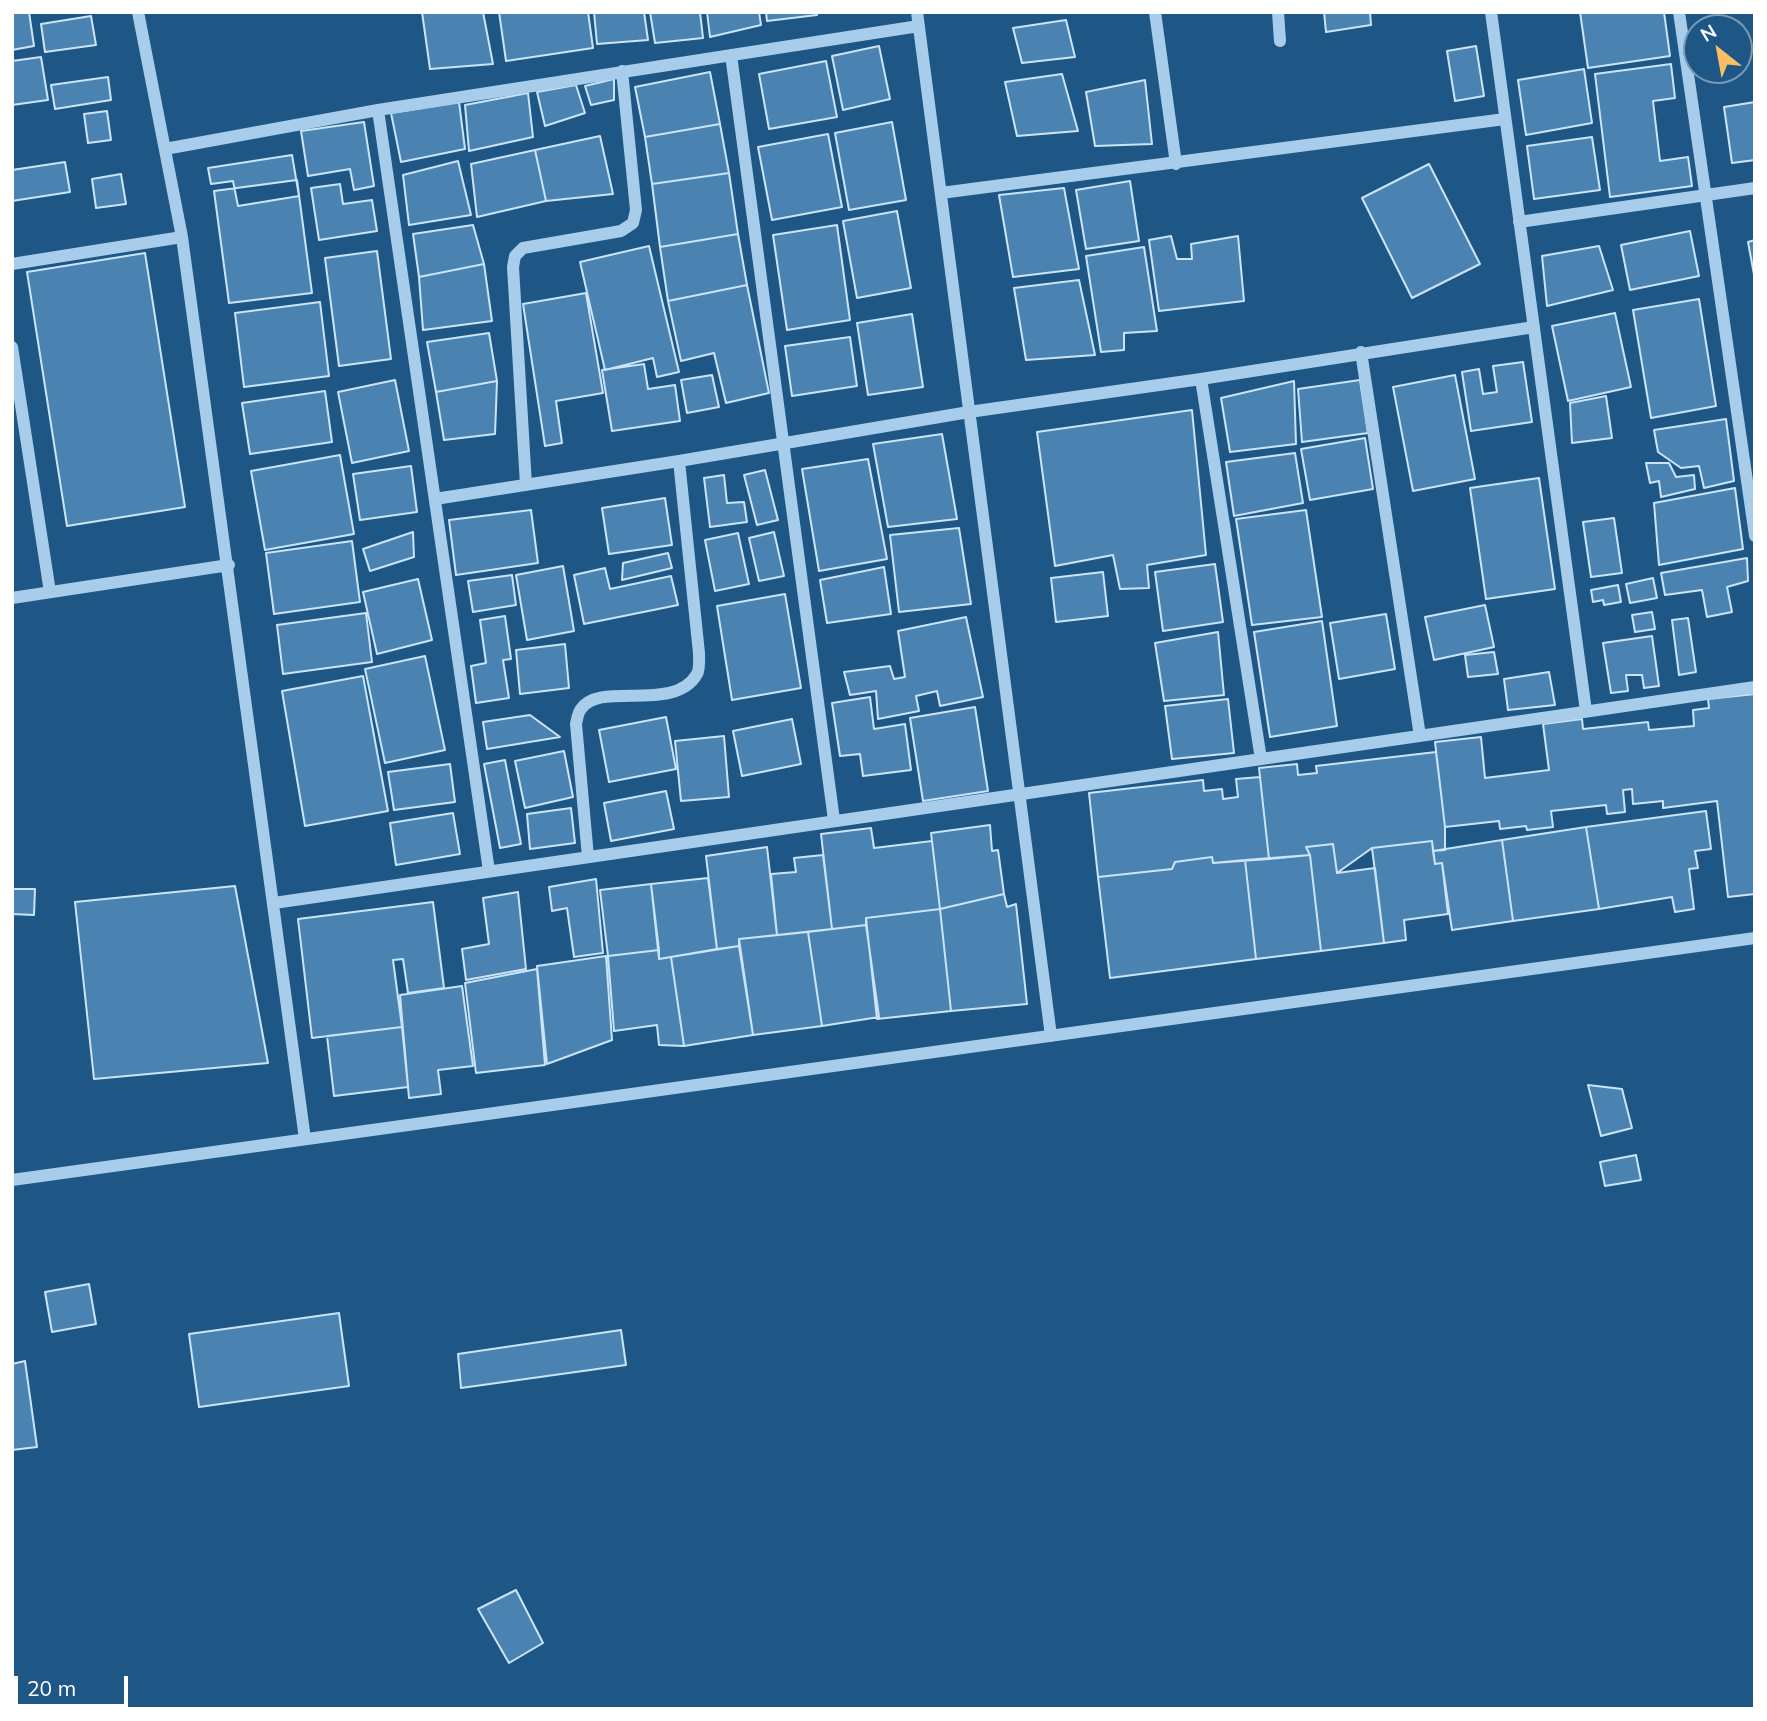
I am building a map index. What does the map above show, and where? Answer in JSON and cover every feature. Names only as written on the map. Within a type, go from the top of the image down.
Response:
[{"type":"street","points":[[138,12],[182,237],[229,565],[305,1139]]},
{"type":"street","points":[[1156,12],[1176,164]]},
{"type":"street","points":[[1278,12],[1280,41]]},
{"type":"street","points":[[1491,12],[1587,711]]},
{"type":"street","points":[[1679,12],[1705,195],[1751,480],[1755,537]]},
{"type":"street","points":[[164,149],[378,110],[730,55],[918,19],[1051,1036]]},
{"type":"street","points":[[730,55],[834,820]]},
{"type":"street","points":[[526,485],[513,267],[515,256],[523,248],[621,231],[633,223],[636,210],[622,71]]},
{"type":"street","points":[[378,110],[489,871]]},
{"type":"street","points":[[941,193],[1505,119]]},
{"type":"street","points":[[1520,222],[1755,188]]},
{"type":"street","points":[[12,264],[182,237]]},
{"type":"street","points":[[435,499],[970,412],[1534,327]]},
{"type":"street","points":[[12,347],[50,592]]},
{"type":"street","points":[[1361,352],[1420,736]]},
{"type":"street","points":[[1201,379],[1261,759]]},
{"type":"street","points":[[588,857],[576,724],[581,709],[591,701],[605,697],[666,695],[688,684],[698,673],[699,653],[679,461]]},
{"type":"street","points":[[12,598],[229,565]]},
{"type":"street","points":[[274,902],[1755,687]]},
{"type":"street","points":[[12,1180],[1755,937]]},
{"type":"building","points":[[12,12],[29,12],[34,46],[12,50]]},
{"type":"building","points":[[422,12],[483,12],[493,64],[430,69]]},
{"type":"building","points":[[499,12],[588,12],[593,48],[506,61]]},
{"type":"building","points":[[594,12],[644,12],[648,40],[597,44]]},
{"type":"building","points":[[650,12],[700,12],[703,38],[655,43]]},
{"type":"building","points":[[707,12],[759,12],[761,25],[710,37]]},
{"type":"building","points":[[766,12],[817,12],[817,15],[767,21]]},
{"type":"building","points":[[1324,12],[1370,12],[1371,25],[1326,32]]},
{"type":"building","points":[[1580,12],[1664,12],[1670,56],[1588,68]]},
{"type":"building","points":[[91,16],[96,45],[45,52],[41,24]]},
{"type":"building","points":[[1066,20],[1075,57],[1022,63],[1013,28]]},
{"type":"building","points":[[879,46],[890,99],[843,110],[832,56]]},
{"type":"building","points":[[1476,46],[1484,96],[1455,101],[1447,51]]},
{"type":"building","points":[[41,57],[48,100],[12,105],[12,61]]},
{"type":"building","points":[[826,61],[837,117],[769,129],[759,74]]},
{"type":"building","points":[[1671,64],[1675,98],[1653,101],[1660,161],[1688,157],[1692,186],[1610,197],[1595,74]]},
{"type":"building","points":[[1584,69],[1592,123],[1526,135],[1518,80]]},
{"type":"building","points":[[710,72],[720,124],[645,137],[635,87]]},
{"type":"building","points":[[1062,74],[1078,131],[1017,136],[1005,82]]},
{"type":"building","points":[[108,77],[111,100],[55,109],[51,85]]},
{"type":"building","points":[[614,79],[614,100],[591,105],[585,86]]},
{"type":"building","points":[[1145,80],[1152,144],[1095,146],[1086,92]]},
{"type":"building","points":[[576,85],[585,113],[545,126],[537,92]]},
{"type":"building","points":[[528,93],[533,137],[469,151],[465,105]]},
{"type":"building","points":[[459,102],[465,149],[401,162],[391,113]]},
{"type":"building","points":[[1755,102],[1755,160],[1732,163],[1724,107]]},
{"type":"building","points":[[107,111],[111,140],[88,143],[84,114]]},
{"type":"building","points":[[364,122],[374,186],[354,190],[350,169],[308,176],[301,131]]},
{"type":"building","points":[[892,122],[906,200],[849,210],[835,133]]},
{"type":"building","points":[[720,124],[729,173],[652,184],[645,137]]},
{"type":"building","points":[[828,134],[842,207],[772,220],[758,147]]},
{"type":"building","points":[[600,136],[613,194],[546,201],[535,150]]},
{"type":"building","points":[[1592,137],[1600,190],[1534,199],[1527,146]]},
{"type":"building","points":[[535,150],[546,201],[477,217],[471,164]]},
{"type":"building","points":[[292,155],[299,196],[238,206],[233,181],[211,184],[208,168]]},
{"type":"building","points":[[458,161],[471,215],[409,225],[403,175]]},
{"type":"building","points":[[65,162],[70,192],[12,201],[12,170]]},
{"type":"building","points":[[1429,164],[1480,264],[1412,298],[1362,198]]},
{"type":"building","points":[[729,173],[738,234],[660,247],[652,184]]},
{"type":"building","points":[[121,174],[126,204],[96,208],[92,179]]},
{"type":"building","points":[[297,180],[312,293],[229,303],[214,191]]},
{"type":"building","points":[[1130,181],[1139,241],[1086,249],[1076,190]]},
{"type":"building","points":[[340,184],[343,204],[372,200],[377,231],[319,240],[311,188]]},
{"type":"building","points":[[1064,188],[1079,269],[1013,277],[999,195]]},
{"type":"building","points":[[897,211],[911,288],[857,298],[843,221]]},
{"type":"building","points":[[473,225],[484,264],[419,277],[413,234]]},
{"type":"building","points":[[837,225],[850,320],[787,330],[773,235]]},
{"type":"building","points":[[1690,231],[1699,276],[1630,290],[1621,245]]},
{"type":"building","points":[[738,234],[747,285],[668,301],[660,247]]},
{"type":"building","points":[[1171,236],[1177,259],[1192,259],[1191,244],[1238,236],[1244,301],[1159,311],[1149,240]]},
{"type":"building","points":[[1755,240],[1755,280],[1748,242]]},
{"type":"building","points":[[649,246],[679,372],[657,377],[653,358],[605,370],[580,262]]},
{"type":"building","points":[[1599,246],[1613,290],[1547,306],[1542,256]]},
{"type":"building","points":[[1144,247],[1157,331],[1124,333],[1124,350],[1101,352],[1086,256]]},
{"type":"building","points":[[377,251],[391,359],[339,366],[325,258]]},
{"type":"building","points":[[145,253],[185,507],[67,526],[27,272]]},
{"type":"building","points":[[484,264],[492,321],[423,330],[419,277]]},
{"type":"building","points":[[1079,280],[1095,355],[1026,360],[1014,288]]},
{"type":"building","points":[[747,285],[769,393],[726,403],[714,353],[681,361],[668,301]]},
{"type":"building","points":[[586,293],[603,393],[556,401],[562,443],[545,446],[523,304]]},
{"type":"building","points":[[1699,299],[1716,406],[1651,418],[1633,310]]},
{"type":"building","points":[[320,302],[329,376],[244,387],[235,313]]},
{"type":"building","points":[[1615,313],[1631,387],[1568,401],[1552,326]]},
{"type":"building","points":[[912,314],[923,387],[868,395],[857,323]]},
{"type":"building","points":[[489,333],[497,381],[436,392],[427,342]]},
{"type":"building","points":[[850,337],[857,386],[792,396],[785,346]]},
{"type":"building","points":[[1523,362],[1532,422],[1471,431],[1462,372],[1479,369],[1483,394],[1497,392],[1493,366]]},
{"type":"building","points":[[644,364],[648,389],[675,385],[680,421],[612,431],[602,370]]},
{"type":"building","points":[[712,375],[719,407],[687,413],[681,380]]},
{"type":"building","points":[[1455,375],[1475,479],[1413,491],[1393,387]]},
{"type":"building","points":[[395,380],[409,451],[352,463],[338,392]]},
{"type":"building","points":[[1360,380],[1368,433],[1302,442],[1298,389]]},
{"type":"building","points":[[497,381],[495,434],[444,440],[436,392]]},
{"type":"building","points":[[1294,381],[1296,444],[1230,452],[1221,398]]},
{"type":"building","points":[[325,391],[332,442],[250,454],[242,403]]},
{"type":"building","points":[[1606,396],[1612,438],[1572,443],[1570,403]]},
{"type":"building","points":[[1192,410],[1206,555],[1147,565],[1149,588],[1120,589],[1113,555],[1055,566],[1037,432]]},
{"type":"building","points":[[1726,419],[1734,481],[1704,488],[1699,466],[1681,468],[1658,452],[1654,430]]},
{"type":"building","points":[[942,434],[957,519],[888,527],[873,444]]},
{"type":"building","points":[[1365,438],[1373,489],[1310,500],[1301,449]]},
{"type":"building","points":[[1295,453],[1303,503],[1234,516],[1226,462]]},
{"type":"building","points":[[340,455],[354,534],[265,550],[251,471]]},
{"type":"building","points":[[868,459],[887,559],[819,571],[802,469]]},
{"type":"building","points":[[1646,463],[1669,463],[1676,477],[1694,475],[1695,489],[1661,497],[1659,481],[1650,483]]},
{"type":"building","points":[[411,466],[417,512],[360,520],[353,474]]},
{"type":"building","points":[[765,470],[778,520],[757,525],[744,475]]},
{"type":"building","points":[[724,475],[727,503],[744,502],[747,522],[710,527],[704,478]]},
{"type":"building","points":[[1539,478],[1555,589],[1486,599],[1470,488]]},
{"type":"building","points":[[1735,488],[1743,549],[1659,565],[1654,503]]},
{"type":"building","points":[[665,498],[672,545],[609,554],[602,508]]},
{"type":"building","points":[[531,510],[538,563],[456,575],[449,520]]},
{"type":"building","points":[[1306,510],[1322,617],[1252,625],[1236,519]]},
{"type":"building","points":[[1614,518],[1622,573],[1591,577],[1583,522]]},
{"type":"building","points":[[959,528],[971,604],[899,612],[890,535]]},
{"type":"building","points":[[413,532],[414,557],[370,571],[363,549]]},
{"type":"building","points":[[774,532],[784,576],[759,581],[749,538]]},
{"type":"building","points":[[738,533],[749,584],[715,591],[705,540]]},
{"type":"building","points":[[352,541],[360,602],[274,614],[266,553]]},
{"type":"building","points":[[668,553],[672,568],[622,580],[623,563]]},
{"type":"building","points":[[1747,558],[1748,581],[1727,587],[1732,612],[1707,617],[1702,590],[1665,595],[1661,573]]},
{"type":"building","points":[[1215,564],[1223,622],[1163,631],[1155,572]]},
{"type":"building","points":[[563,566],[574,631],[527,640],[516,575]]},
{"type":"building","points":[[884,567],[891,614],[827,623],[820,580]]},
{"type":"building","points":[[605,568],[610,589],[671,576],[678,605],[584,624],[574,575]]},
{"type":"building","points":[[1103,572],[1108,616],[1056,622],[1051,578]]},
{"type":"building","points":[[512,575],[516,605],[473,612],[468,581]]},
{"type":"building","points":[[1653,578],[1657,598],[1630,603],[1626,584]]},
{"type":"building","points":[[418,579],[432,640],[377,654],[363,592]]},
{"type":"building","points":[[1618,585],[1621,602],[1604,605],[1603,600],[1593,602],[1591,590]]},
{"type":"building","points":[[785,594],[801,688],[732,700],[717,606]]},
{"type":"building","points":[[1485,605],[1494,647],[1434,660],[1425,617]]},
{"type":"building","points":[[1652,612],[1655,629],[1635,632],[1632,615]]},
{"type":"building","points":[[366,613],[372,662],[283,674],[277,625]]},
{"type":"building","points":[[1386,614],[1395,669],[1339,679],[1330,623]]},
{"type":"building","points":[[505,616],[511,659],[503,660],[509,698],[476,703],[471,666],[486,663],[480,620]]},
{"type":"building","points":[[966,617],[983,697],[940,706],[937,691],[916,696],[919,711],[878,719],[876,691],[850,695],[844,672],[890,666],[894,679],[905,677],[898,631]]},
{"type":"building","points":[[1688,618],[1696,672],[1679,675],[1672,620]]},
{"type":"building","points":[[1322,621],[1337,726],[1270,737],[1254,632]]},
{"type":"building","points":[[1218,632],[1224,695],[1164,701],[1155,643]]},
{"type":"building","points":[[1652,636],[1659,686],[1644,688],[1642,675],[1626,675],[1628,691],[1611,693],[1603,643]]},
{"type":"building","points":[[565,644],[569,688],[520,694],[516,650]]},
{"type":"building","points":[[1494,652],[1498,674],[1468,677],[1465,655]]},
{"type":"building","points":[[425,656],[445,750],[385,763],[365,669]]},
{"type":"building","points":[[1549,672],[1555,705],[1508,710],[1504,679]]},
{"type":"building","points":[[363,676],[388,811],[305,826],[282,691]]},
{"type":"building","points":[[1755,694],[1755,894],[1728,897],[1717,801],[1663,808],[1663,801],[1633,804],[1632,789],[1623,790],[1625,812],[1607,814],[1606,805],[1551,811],[1553,827],[1500,829],[1499,821],[1445,827],[1435,742],[1481,737],[1485,778],[1549,770],[1543,724],[1582,719],[1583,729],[1648,722],[1649,730],[1694,726],[1693,710],[1709,708],[1708,699]]},
{"type":"building","points":[[870,697],[874,729],[905,724],[911,770],[863,776],[860,754],[840,756],[832,703]]},
{"type":"building","points":[[1228,699],[1234,753],[1172,759],[1165,706]]},
{"type":"building","points":[[975,707],[988,791],[923,801],[910,718]]},
{"type":"building","points":[[530,715],[560,737],[487,749],[483,722]]},
{"type":"building","points":[[666,717],[676,769],[609,782],[599,730]]},
{"type":"building","points":[[792,719],[801,764],[742,776],[733,731]]},
{"type":"building","points":[[724,736],[729,797],[681,801],[675,741]]},
{"type":"building","points":[[564,751],[573,797],[525,808],[515,761]]},
{"type":"building","points":[[1436,752],[1445,827],[1445,850],[1433,851],[1432,841],[1372,848],[1337,873],[1333,844],[1306,847],[1310,855],[1269,859],[1259,768],[1297,764],[1298,775],[1317,773],[1316,766]]},
{"type":"building","points":[[505,760],[521,844],[500,848],[484,764]]},
{"type":"building","points":[[450,764],[455,802],[394,810],[388,772]]},
{"type":"building","points":[[1260,777],[1269,859],[1213,863],[1212,857],[1175,862],[1172,869],[1098,877],[1089,793],[1203,780],[1204,791],[1222,789],[1223,799],[1238,797],[1236,779]]},
{"type":"building","points":[[666,791],[674,829],[611,841],[604,803]]},
{"type":"building","points":[[571,808],[575,843],[530,849],[527,814]]},
{"type":"building","points":[[1706,811],[1711,849],[1695,851],[1698,868],[1689,869],[1694,909],[1675,912],[1672,897],[1599,909],[1586,827]]},
{"type":"building","points":[[453,813],[460,854],[396,865],[390,823]]},
{"type":"building","points":[[990,825],[992,851],[998,850],[1004,894],[940,909],[931,833]]},
{"type":"building","points":[[1586,827],[1599,909],[1513,921],[1502,840]]},
{"type":"building","points":[[871,828],[874,848],[932,841],[940,909],[866,918],[866,925],[832,929],[821,834]]},
{"type":"building","points":[[1502,840],[1513,921],[1452,930],[1442,863],[1435,864],[1433,851]]},
{"type":"building","points":[[1432,841],[1435,864],[1442,863],[1448,914],[1404,920],[1406,940],[1384,943],[1372,848]]},
{"type":"building","points":[[1333,844],[1337,873],[1375,868],[1384,943],[1321,951],[1310,855],[1306,847]]},
{"type":"building","points":[[767,847],[777,935],[739,939],[739,946],[717,949],[706,856]]},
{"type":"building","points":[[823,855],[832,929],[777,935],[771,874],[796,872],[794,858]]},
{"type":"building","points":[[1310,855],[1321,951],[1256,959],[1245,860]]},
{"type":"building","points":[[1212,857],[1213,863],[1245,860],[1256,959],[1110,978],[1098,877],[1172,869],[1175,862]]},
{"type":"building","points":[[708,878],[717,949],[659,959],[651,884]]},
{"type":"building","points":[[596,879],[603,953],[574,957],[567,908],[552,911],[549,887]]},
{"type":"building","points":[[651,884],[659,950],[608,956],[600,890]]},
{"type":"building","points":[[235,886],[268,1063],[94,1079],[75,902]]},
{"type":"building","points":[[12,889],[35,889],[34,915],[12,914]]},
{"type":"building","points":[[518,892],[526,969],[466,980],[462,949],[489,944],[483,898]]},
{"type":"building","points":[[1004,894],[1007,907],[1016,904],[1027,1004],[951,1011],[940,909]]},
{"type":"building","points":[[433,902],[444,988],[408,993],[403,959],[393,960],[402,1027],[312,1038],[298,919]]},
{"type":"building","points":[[940,909],[951,1011],[877,1019],[866,918]]},
{"type":"building","points":[[866,925],[879,1017],[822,1026],[808,932]]},
{"type":"building","points":[[808,932],[822,1026],[753,1035],[739,939]]},
{"type":"building","points":[[739,946],[753,1035],[684,1046],[671,957]]},
{"type":"building","points":[[659,950],[659,959],[671,957],[684,1046],[659,1045],[657,1025],[614,1031],[608,956]]},
{"type":"building","points":[[606,956],[612,1040],[547,1064],[537,966]]},
{"type":"building","points":[[537,969],[545,1065],[476,1073],[465,983]]},
{"type":"building","points":[[462,986],[473,1066],[438,1070],[441,1094],[409,1098],[400,995]]},
{"type":"building","points":[[402,1027],[408,1087],[334,1096],[327,1036]]},
{"type":"building","points":[[1588,1085],[1622,1089],[1632,1128],[1601,1136]]},
{"type":"building","points":[[1636,1155],[1641,1180],[1605,1186],[1600,1162]]},
{"type":"building","points":[[89,1284],[96,1324],[52,1332],[45,1292]]},
{"type":"building","points":[[339,1313],[349,1386],[199,1407],[189,1334]]},
{"type":"building","points":[[621,1330],[626,1365],[461,1388],[458,1354]]},
{"type":"building","points":[[25,1361],[37,1447],[12,1450],[12,1364]]},
{"type":"building","points":[[516,1590],[543,1643],[509,1663],[478,1609]]}]
